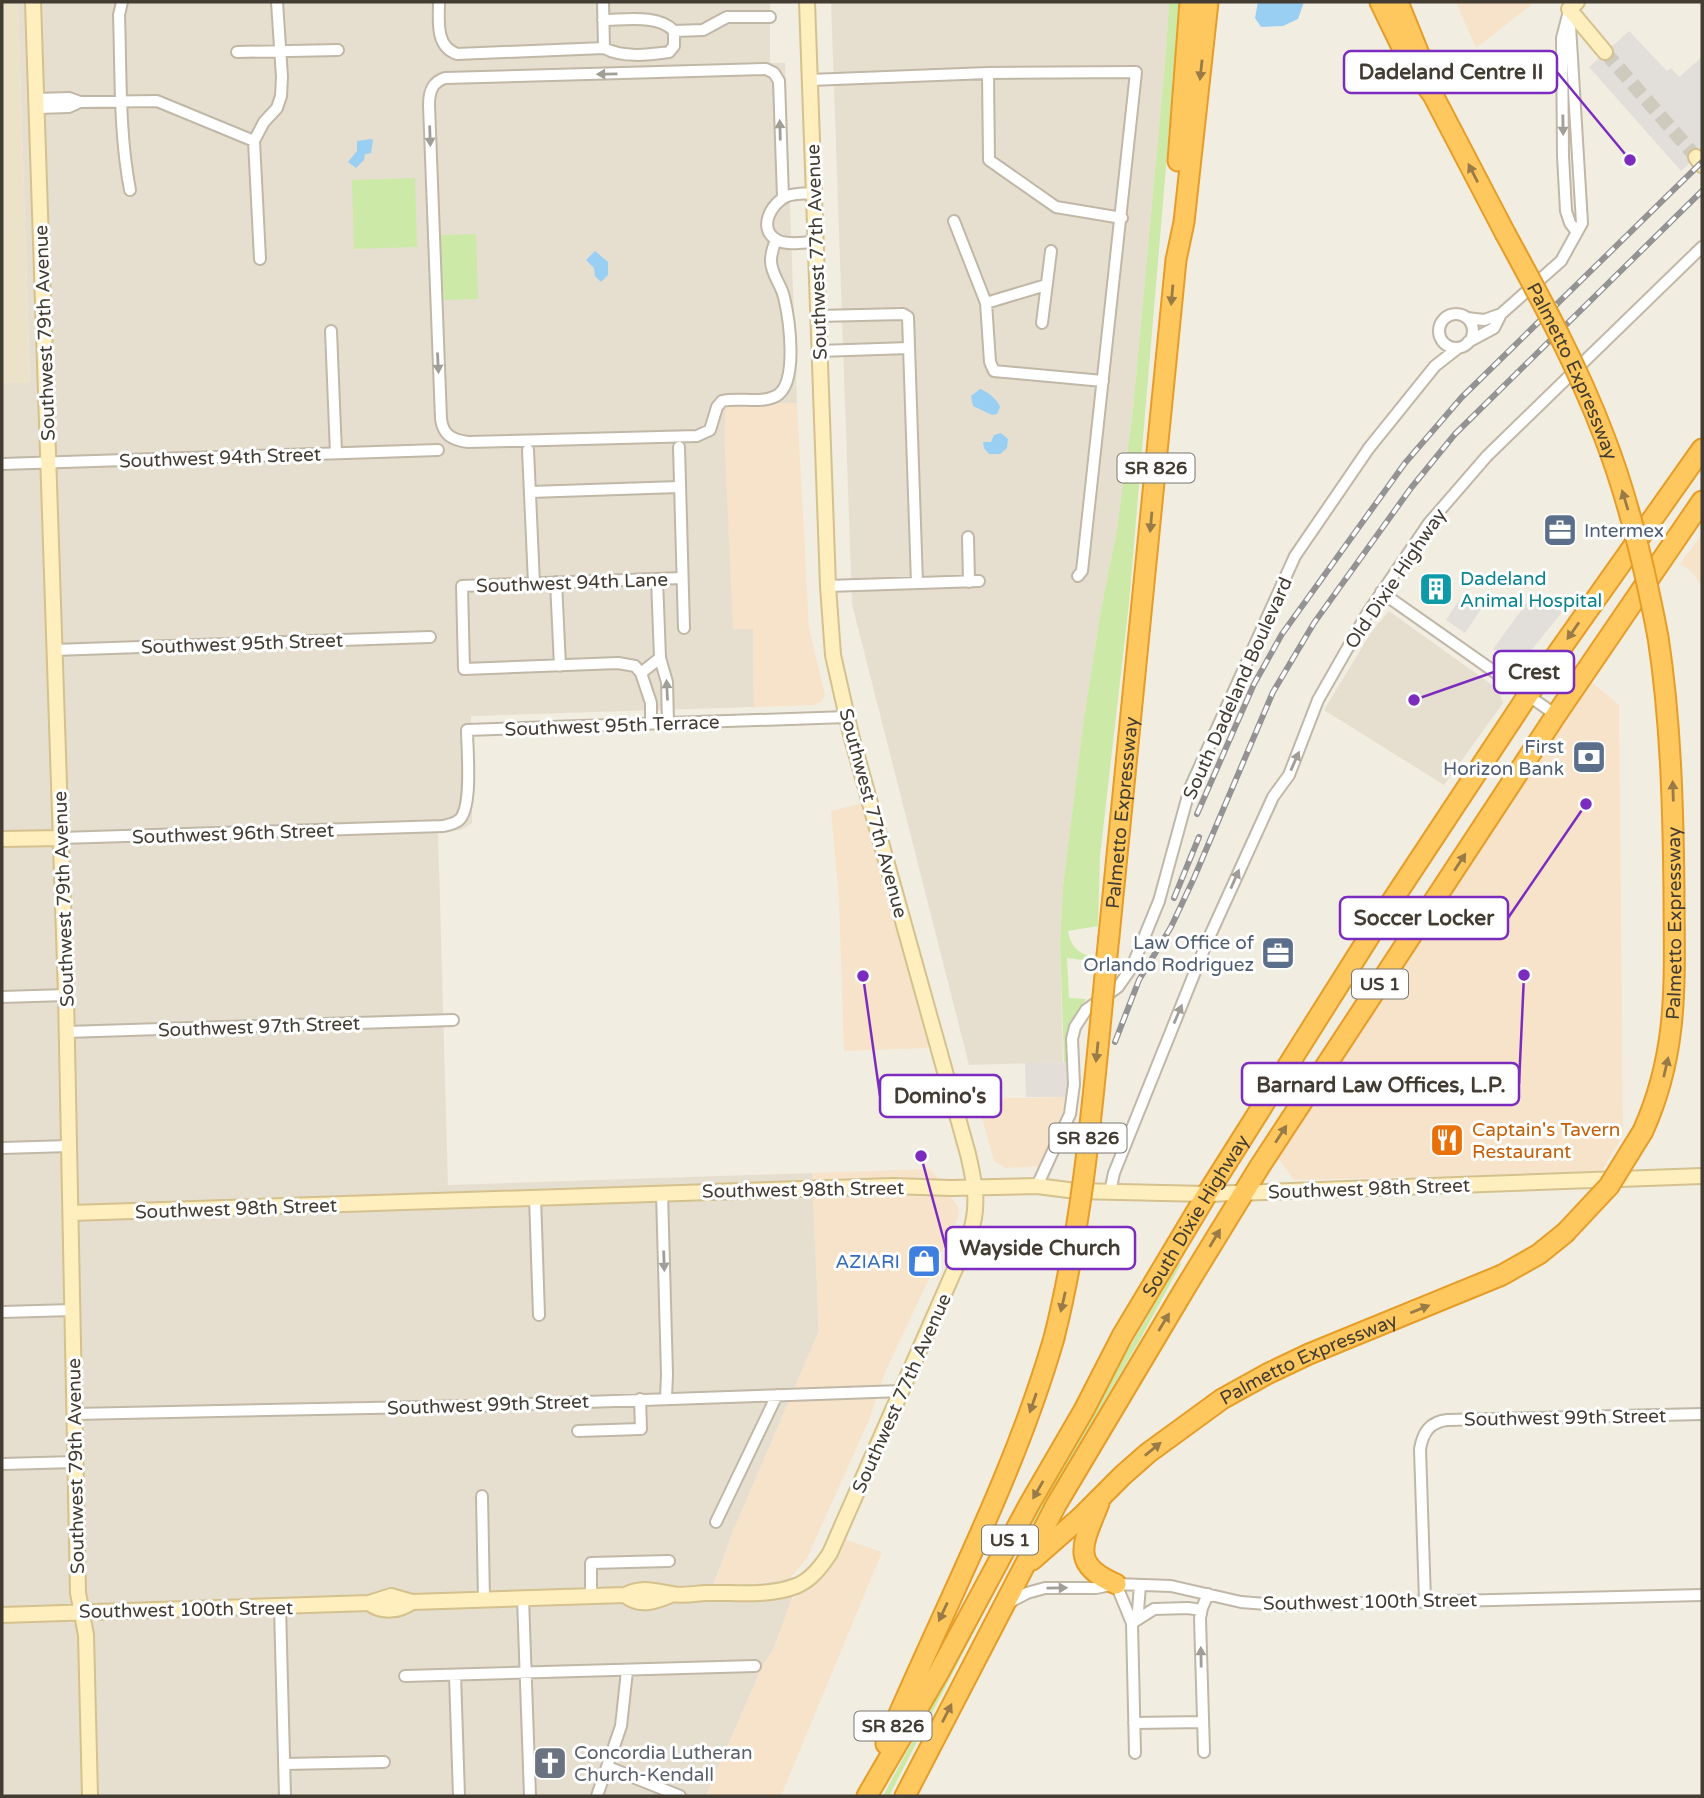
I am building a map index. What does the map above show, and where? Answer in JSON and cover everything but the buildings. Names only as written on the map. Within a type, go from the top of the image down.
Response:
[{"type":"highway","points":[[1176,260],[1174,222],[1190,2]]},
{"type":"highway","name":"Palmetto Expressway","points":[[865,1796],[923,1655],[1017,1447],[1054,1338],[1074,1250],[1109,936],[1176,260],[1184,222],[1208,2]]},
{"type":"highway","name":"Palmetto Expressway","points":[[1024,1567],[1166,1438],[1247,1384],[1309,1354],[1502,1275],[1539,1254],[1565,1233],[1609,1186],[1643,1131],[1668,1059],[1674,999],[1673,792],[1666,691],[1646,574],[1605,438],[1549,314],[1433,95],[1410,64],[1380,2]]},
{"type":"highway","points":[[1398,2],[1422,58],[1433,95]]},
{"type":"highway","name":"South Dixie Highway","points":[[865,1796],[939,1672],[1122,1336],[1207,1194],[1386,910],[1528,695],[1702,449]]},
{"type":"highway","points":[[1676,537],[1674,513],[1683,475]]},
{"type":"highway","name":"South Dixie Highway","points":[[905,1796],[1003,1606],[1096,1436],[1244,1191],[1556,715],[1702,501]]},
{"type":"highway","points":[[1386,910],[1415,932]]},
{"type":"highway","points":[[1102,1494],[1085,1542],[1084,1558],[1090,1570],[1116,1584]]},
{"type":"street","name":"Southwest 79th Avenue","points":[[33,2],[66,995],[78,1593],[86,1635],[90,1796]]},
{"type":"street","points":[[122,2],[119,15],[122,100],[125,165],[130,190]]},
{"type":"street","points":[[260,259],[254,141],[264,122],[277,108],[282,77],[277,2]]},
{"type":"street","points":[[439,2],[442,42],[445,48],[457,54],[604,48],[615,54],[669,52],[674,46],[674,31]]},
{"type":"street","points":[[603,2],[604,48]]},
{"type":"street","name":"Southwest 77th Avenue","points":[[807,2],[828,586],[833,655],[847,717],[975,1187],[976,1216],[830,1553],[809,1579]]},
{"type":"street","points":[[1573,5],[1605,52]]},
{"type":"street","points":[[1573,5],[1562,38],[1563,156],[1566,211],[1576,231]]},
{"type":"street","name":"South Dadeland Boulevard","points":[[1037,1186],[1070,1114],[1074,1084],[1072,1039],[1076,1027],[1086,1010],[1118,987],[1136,957],[1153,919],[1170,867],[1178,827],[1190,789],[1294,556],[1369,448],[1435,366],[1463,345],[1494,328],[1501,314],[1561,261],[1582,223],[1573,5]]},
{"type":"street","points":[[603,20],[657,21],[674,31],[703,30],[727,17],[770,17]]},
{"type":"street","points":[[237,52],[338,50]]},
{"type":"street","points":[[776,240],[771,264],[785,302],[791,369],[788,383],[778,395],[722,401],[717,407],[710,430],[697,436],[468,442],[456,440],[444,431],[441,419],[429,105],[431,90],[438,80],[766,69],[774,73],[779,81],[783,198]]},
{"type":"street","points":[[810,80],[988,73],[1136,72],[1082,571],[1078,576]]},
{"type":"street","points":[[988,73],[989,160],[1056,207],[1122,218]]},
{"type":"street","points":[[36,103],[69,98],[80,102],[158,101],[254,141]]},
{"type":"street","points":[[1563,156],[1578,155]]},
{"type":"street","points":[[815,193],[783,198],[773,207],[767,220],[770,232],[776,240],[789,243],[816,242]]},
{"type":"street","points":[[954,221],[986,303],[990,362],[994,370],[1103,381]]},
{"type":"street","name":"Old Dixie Highway","points":[[1110,1192],[1114,1173],[1132,1125],[1207,942],[1273,797],[1289,775],[1318,700],[1381,592],[1429,523],[1486,456],[1702,247]]},
{"type":"street","points":[[1042,323],[1051,251]]},
{"type":"street","points":[[986,303],[1046,285]]},
{"type":"street","name":"South Dadeland Boulevard","points":[[1435,366],[1440,349],[1440,325],[1447,316],[1457,314],[1484,320],[1501,314]]},
{"type":"street","points":[[818,316],[906,315],[917,583]]},
{"type":"street","points":[[1440,337],[1447,346],[1463,345],[1472,327],[1467,318]]},
{"type":"street","points":[[331,331],[336,453]]},
{"type":"street","points":[[819,351],[909,348]]},
{"type":"street","points":[[679,447],[684,628]]},
{"type":"street","name":"Southwest 94th Street","points":[[2,464],[438,450]]},
{"type":"street","points":[[528,450],[534,583]]},
{"type":"street","points":[[530,492],[680,487]]},
{"type":"street","points":[[828,586],[974,581],[968,537]]},
{"type":"street","name":"Southwest 94th Lane","points":[[560,666],[464,669],[462,586],[682,578]]},
{"type":"street","points":[[657,579],[660,658],[666,677],[668,723]]},
{"type":"street","points":[[556,582],[560,666],[635,666],[641,673],[650,703],[651,724]]},
{"type":"street","points":[[1381,592],[1556,715]]},
{"type":"street","name":"Southwest 95th Street","points":[[54,650],[430,637]]},
{"type":"street","points":[[641,673],[660,658]]},
{"type":"street","name":"Southwest 95th Terrace","points":[[461,818],[467,796],[467,730],[847,717]]},
{"type":"street","name":"Southwest 96th Street","points":[[2,839],[443,826],[453,824],[461,818]]},
{"type":"street","points":[[2,997],[66,995]]},
{"type":"street","name":"Southwest 97th Street","points":[[66,1032],[453,1020]]},
{"type":"street","points":[[2,1148],[69,1146]]},
{"type":"street","name":"Southwest 98th Street","points":[[71,1213],[893,1186],[1037,1186],[1076,1191],[1207,1194],[1702,1176]]},
{"type":"street","points":[[662,1192],[666,1398]]},
{"type":"street","points":[[535,1197],[539,1315]]},
{"type":"street","points":[[2,1312],[72,1310]]},
{"type":"street","name":"Southwest 99th Street","points":[[74,1414],[457,1406],[902,1391]]},
{"type":"street","points":[[716,1522],[777,1395]]},
{"type":"street","points":[[578,1431],[641,1429],[640,1399]]},
{"type":"street","name":"Southwest 99th Street","points":[[1425,1600],[1420,1449],[1423,1435],[1430,1426],[1447,1420],[1702,1414]]},
{"type":"street","points":[[2,1464],[76,1462]]},
{"type":"street","points":[[482,1496],[484,1600]]},
{"type":"street","points":[[591,1596],[591,1563],[669,1561]]},
{"type":"street","name":"Southwest 100th Street","points":[[2,1615],[369,1603],[391,1596],[412,1602],[625,1595],[648,1589],[673,1594],[780,1590],[809,1579]]},
{"type":"street","points":[[1116,1584],[1132,1623],[1135,1754]]},
{"type":"street","name":"Southwest 100th Street","points":[[1003,1606],[1027,1593],[1045,1588],[1096,1588],[1116,1584],[1176,1587],[1241,1602],[1267,1605],[1702,1595]]},
{"type":"street","points":[[1132,1623],[1138,1611],[1140,1585]]},
{"type":"street","points":[[1204,1752],[1201,1611],[1208,1594]]},
{"type":"street","points":[[523,1598],[530,1796]]},
{"type":"street","points":[[280,1607],[285,1796]]},
{"type":"street","points":[[1132,1623],[1153,1609],[1188,1608],[1201,1611]]},
{"type":"street","points":[[405,1676],[755,1666]]},
{"type":"street","points":[[597,1796],[624,1713],[627,1671]]},
{"type":"street","points":[[456,1675],[459,1796]]},
{"type":"street","points":[[1135,1723],[1203,1721]]},
{"type":"street","points":[[284,1764],[384,1762]]},
{"type":"street","points":[[608,1767],[680,1796]]},
{"type":"shaded area","points":[[2,2],[18,2],[30,383],[2,383]]},
{"type":"shaded area","points":[[18,2],[770,2],[770,63],[785,63],[797,403],[726,405],[733,628],[753,628],[754,707],[471,716],[472,823],[461,830],[438,832],[448,1185],[812,1173],[819,1331],[732,1534],[713,1586],[766,1583],[791,1577],[792,1599],[773,1650],[762,1667],[706,1796],[2,1796],[2,383],[30,382]]},
{"type":"shaded area","points":[[831,2],[1169,2],[1133,409],[1117,529],[1083,725],[1063,887],[1060,942],[1063,1062],[969,1065],[852,604]]},
{"type":"shaded area","points":[[1456,2],[1535,2],[1476,48]]},
{"type":"shaded area","points":[[1629,31],[1667,71],[1671,68],[1679,77],[1702,57],[1702,152],[1681,171],[1589,67]]},
{"type":"shaded area","points":[[797,403],[809,628],[825,695],[821,702],[814,705],[754,707],[753,629],[733,629],[724,431],[726,405]]},
{"type":"shaded area","points":[[1702,534],[1702,586],[1691,571],[1680,564]]},
{"type":"shaded area","points":[[1461,597],[1481,609],[1465,633],[1446,620]]},
{"type":"shaded area","points":[[1543,599],[1562,612],[1518,667],[1493,649],[1528,601],[1537,607]]},
{"type":"shaded area","points":[[1389,611],[1499,690],[1503,703],[1444,785],[1324,710],[1372,631]]},
{"type":"shaded area","points":[[1590,681],[1619,705],[1623,1135],[1601,1172],[1294,1180],[1276,1155]]},
{"type":"shaded area","points":[[863,803],[929,1048],[844,1051],[839,899],[831,811]]},
{"type":"shaded area","points":[[1068,1062],[1068,1097],[1026,1097],[1025,1063]]},
{"type":"shaded area","points":[[1068,1097],[1042,1166],[1005,1168],[994,1161],[977,1099]]},
{"type":"shaded area","points":[[930,1169],[958,1207],[959,1215],[886,1370],[869,1420],[807,1558],[791,1577],[780,1581],[713,1587],[732,1534],[819,1331],[812,1173]]},
{"type":"shaded area","points":[[844,1539],[882,1552],[781,1796],[706,1796],[762,1667],[773,1650],[792,1599],[821,1580],[830,1569]]},
{"type":"green space","points":[[1169,2],[1180,2],[1129,603],[1100,856],[1098,926],[1068,931],[1074,947],[1082,953],[1098,958],[1098,962],[1067,958],[1069,998],[1086,999],[1073,1022],[1069,1036],[1068,1062],[1064,1062],[1060,942],[1063,887],[1083,725],[1117,529],[1133,409]]},
{"type":"green space","points":[[415,178],[417,247],[354,249],[352,180]]},
{"type":"green space","points":[[476,234],[478,299],[443,300],[441,235]]},
{"type":"green space","points":[[1179,1262],[1181,1264],[1138,1343],[1005,1572],[889,1796],[883,1796],[1064,1459]]},
{"type":"water","points":[[1258,2],[1304,2],[1298,19],[1283,26],[1261,27],[1255,18]]},
{"type":"water","points":[[371,139],[371,153],[365,154],[364,160],[356,168],[348,162],[357,151],[357,141]]},
{"type":"water","points":[[595,251],[608,262],[608,275],[601,282],[595,276],[594,268],[586,260]]},
{"type":"water","points":[[980,389],[997,402],[1000,407],[997,414],[992,415],[973,406],[971,396]]},
{"type":"water","points":[[1001,433],[1008,439],[1007,448],[1000,454],[989,454],[983,442],[991,442],[994,435]]},
{"type":"tunnel","points":[[1605,52],[1696,157]]},
{"type":"railway","points":[[1197,814],[1254,684],[1282,634],[1405,463],[1462,397],[1702,162]]},
{"type":"railway","points":[[1115,1042],[1139,980],[1171,927],[1194,878],[1273,692],[1314,623],[1411,488],[1455,434],[1702,191]]},
{"type":"railway","points":[[1174,898],[1199,837]]},
{"type":"place","name":"Dadeland Centre II","points":[[1630,160]]},
{"type":"place","name":"Intermex","points":[[1560,530]]},
{"type":"place","name":"Dadeland Animal Hospital","points":[[1436,589]]},
{"type":"place","name":"Crest","points":[[1414,700]]},
{"type":"place","name":"First Horizon Bank","points":[[1589,757]]},
{"type":"place","name":"Soccer Locker","points":[[1586,804]]},
{"type":"place","name":"Law Office of Orlando Rodriguez","points":[[1278,953]]},
{"type":"place","name":"Barnard Law Offices, L.P.","points":[[1524,975]]},
{"type":"place","name":"Domino's","points":[[863,976]]},
{"type":"place","name":"Captain's Tavern Restaurant","points":[[1447,1140]]},
{"type":"place","name":"Wayside Church","points":[[921,1156]]},
{"type":"place","name":"AZIARI","points":[[924,1261]]},
{"type":"place","name":"Concordia Lutheran Church-Kendall","points":[[550,1763]]}]
